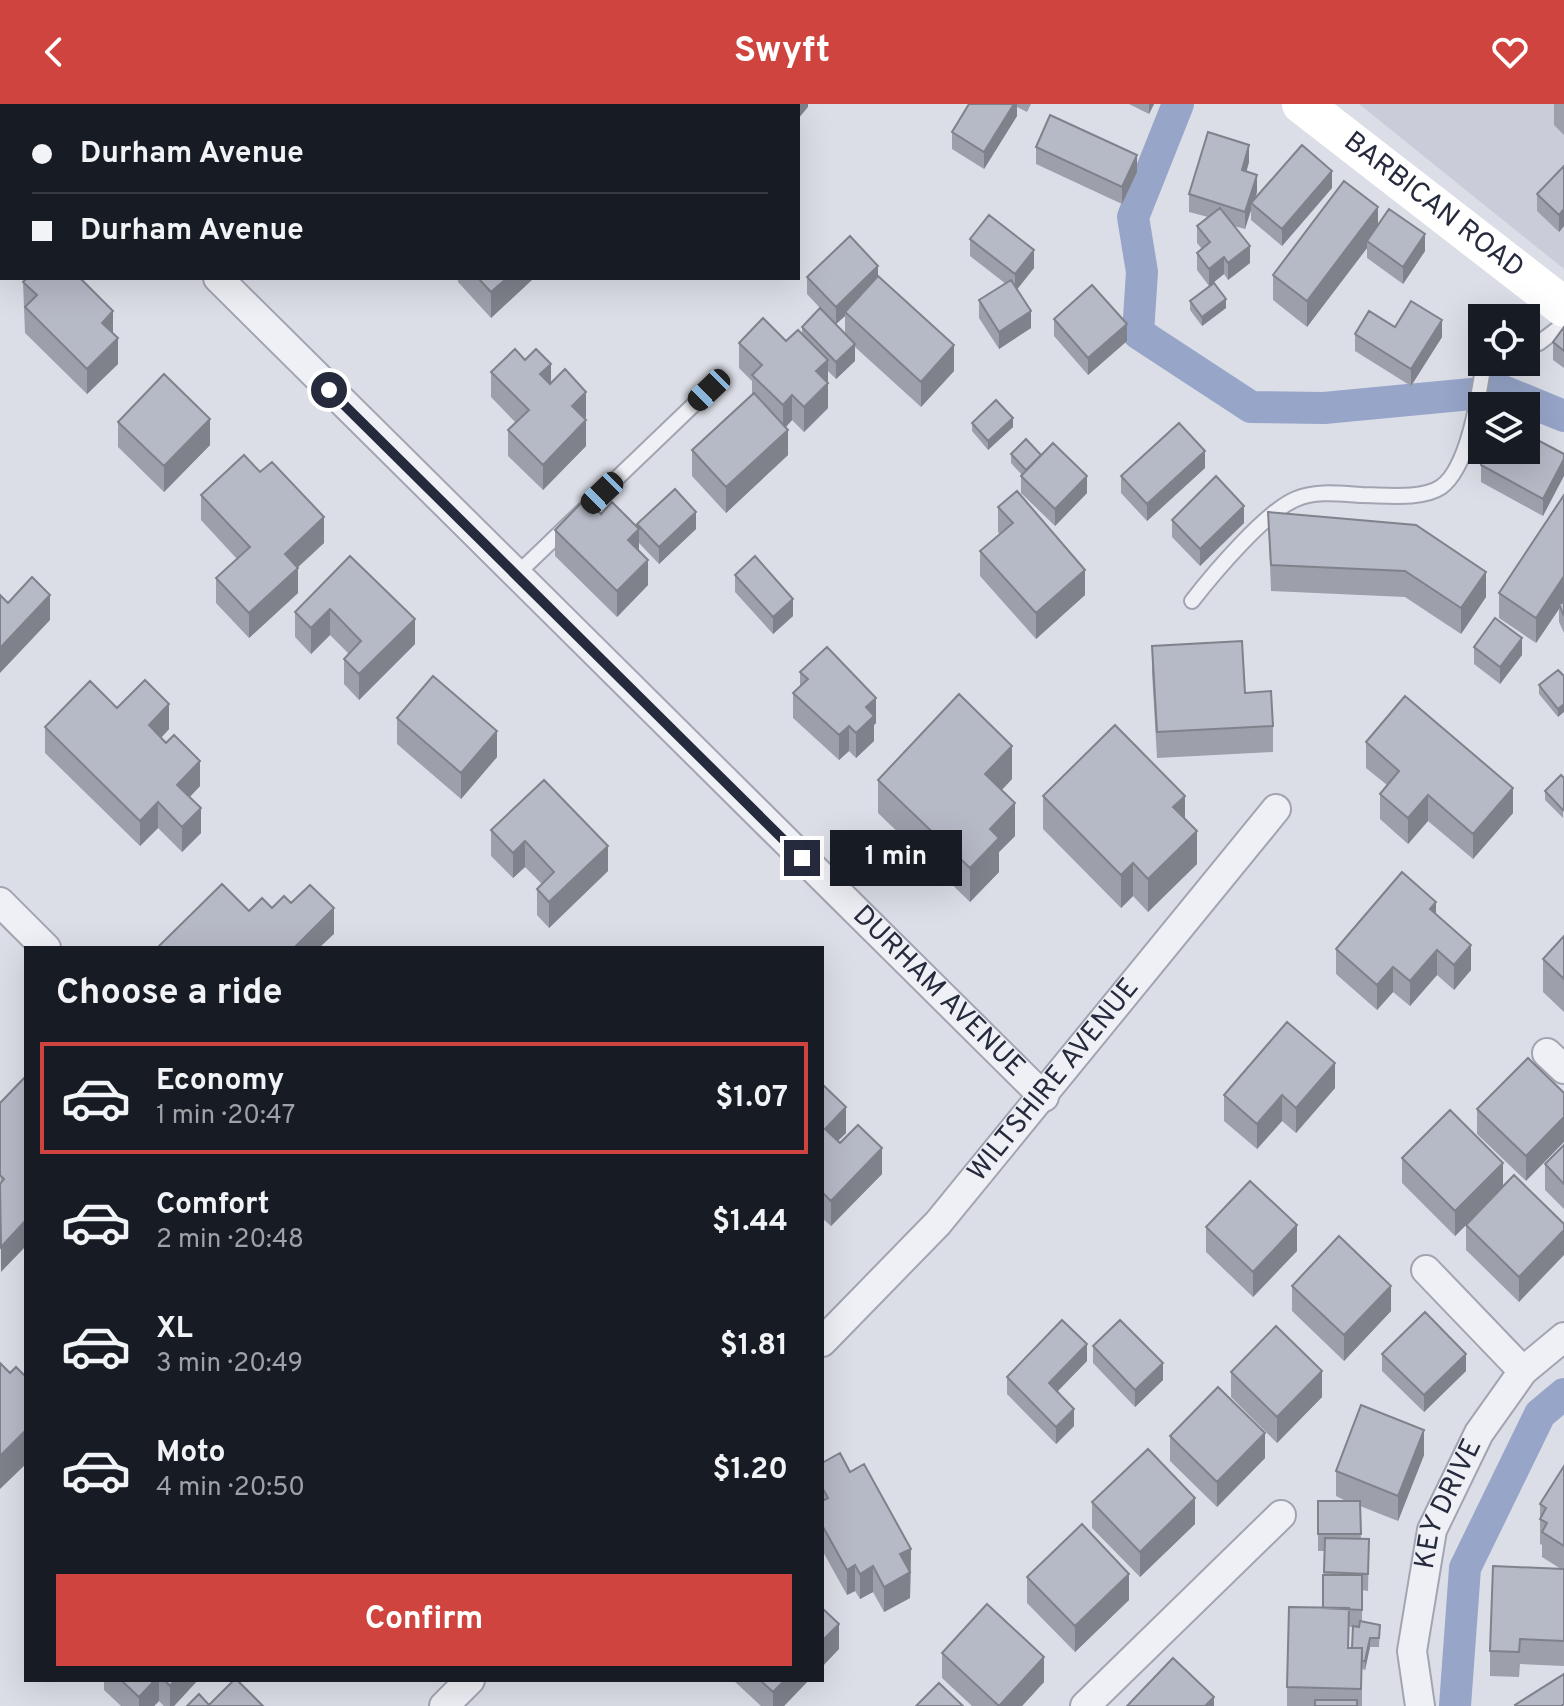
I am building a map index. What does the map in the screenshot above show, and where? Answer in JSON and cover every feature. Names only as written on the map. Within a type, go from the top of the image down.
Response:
[{"type":"main road","name":"BARBICAN ROAD","points":[[1302,104],[1564,307]]},
{"type":"street","name":"DURHAM AVENUE","points":[[220,280],[1044,1097]]},
{"type":"street","name":"WILTSHIRE AVENUE","points":[[824,1340],[938,1223],[1044,1097],[1276,809]]},
{"type":"street","points":[[0,902],[44,946]]},
{"type":"street","points":[[1426,1270],[1523,1371]]},
{"type":"street","name":"KEY DRIVE","points":[[1420,1706],[1412,1651],[1432,1530],[1479,1433],[1523,1371],[1564,1337]]},
{"type":"street","points":[[1085,1706],[1281,1515]]},
{"type":"street","points":[[444,1706],[468,1682]]},
{"type":"lane","points":[[1540,342],[1564,324]]},
{"type":"lane","points":[[1192,601],[1221,565],[1275,513],[1295,499],[1317,493],[1415,494],[1440,487],[1451,474],[1473,428],[1482,376]]},
{"type":"lane","points":[[516,575],[709,390]]},
{"type":"shaded area","points":[[1359,104],[1564,104],[1564,269],[1488,208]]},
{"type":"building","points":[[969,104],[1014,104],[984,152],[952,132]]},
{"type":"building","points":[[1050,115],[1137,155],[1122,187],[1036,147]]},
{"type":"building","points":[[1208,132],[1249,145],[1242,170],[1257,175],[1245,212],[1189,194]]},
{"type":"building","points":[[1302,145],[1332,171],[1282,229],[1251,203]]},
{"type":"building","points":[[1564,166],[1564,209],[1559,215],[1537,194]]},
{"type":"building","points":[[1344,181],[1378,207],[1307,301],[1273,275]]},
{"type":"building","points":[[1220,208],[1250,246],[1228,263],[1224,257],[1209,269],[1197,253],[1210,242],[1197,226]]},
{"type":"building","points":[[1389,209],[1425,234],[1403,267],[1367,241]]},
{"type":"building","points":[[989,215],[1034,250],[1015,274],[970,239]]},
{"type":"building","points":[[850,236],[878,266],[836,307],[807,277]]},
{"type":"building","points":[[878,276],[954,345],[921,382],[845,312]]},
{"type":"building","points":[[82,280],[113,311],[102,323],[118,338],[87,369],[25,307],[37,295],[23,282]]},
{"type":"building","points":[[480,280],[505,280],[491,292]]},
{"type":"building","points":[[1011,280],[1031,311],[999,332],[979,300]]},
{"type":"building","points":[[1214,283],[1226,299],[1202,317],[1190,301]]},
{"type":"building","points":[[1092,285],[1127,324],[1088,358],[1054,319]]},
{"type":"building","points":[[1411,301],[1442,320],[1411,369],[1355,334],[1369,311],[1395,327]]},
{"type":"building","points":[[820,308],[855,344],[836,362],[802,327]]},
{"type":"building","points":[[763,318],[786,341],[798,330],[828,360],[816,371],[828,383],[804,407],[792,395],[783,405],[752,375],[762,365],[739,343]]},
{"type":"building","points":[[1564,327],[1564,351],[1553,342]]},
{"type":"building","points":[[515,349],[525,360],[536,349],[551,364],[540,374],[550,384],[565,369],[586,392],[572,406],[586,420],[543,465],[508,430],[529,410],[491,372]]},
{"type":"building","points":[[164,374],[210,419],[164,466],[118,422]]},
{"type":"building","points":[[754,393],[788,430],[726,487],[692,450]]},
{"type":"building","points":[[996,400],[1013,418],[988,441],[972,423]]},
{"type":"building","points":[[1179,423],[1205,451],[1147,504],[1121,476]]},
{"type":"building","points":[[1026,439],[1041,455],[1026,470],[1011,454]]},
{"type":"building","points":[[1540,441],[1564,454],[1543,499],[1481,465],[1540,464]]},
{"type":"building","points":[[1053,443],[1087,476],[1055,509],[1021,476]]},
{"type":"building","points":[[244,455],[260,472],[272,462],[324,517],[285,554],[298,568],[249,613],[216,578],[250,547],[201,495]]},
{"type":"building","points":[[1216,476],[1244,506],[1200,549],[1172,520]]},
{"type":"building","points":[[675,489],[696,512],[659,547],[637,524]]},
{"type":"building","points":[[1017,491],[1085,570],[1036,613],[980,551],[1013,523],[998,507]]},
{"type":"building","points":[[1564,495],[1564,576],[1536,618],[1499,593]]},
{"type":"building","points":[[585,499],[601,514],[612,502],[639,529],[628,540],[648,560],[617,591],[555,530]]},
{"type":"building","points":[[1268,512],[1416,525],[1486,572],[1461,608],[1405,571],[1271,565]]},
{"type":"building","points":[[350,556],[415,619],[359,674],[344,659],[361,641],[330,609],[311,628],[295,612]]},
{"type":"building","points":[[755,556],[793,599],[773,617],[735,575]]},
{"type":"building","points":[[32,577],[50,595],[0,648],[0,595],[8,603]]},
{"type":"building","points":[[1495,618],[1522,638],[1500,667],[1474,647]]},
{"type":"building","points":[[1242,641],[1245,693],[1271,691],[1273,726],[1157,732],[1152,646]]},
{"type":"building","points":[[827,647],[876,698],[866,707],[874,716],[856,733],[849,726],[839,735],[793,693],[808,679],[800,672]]},
{"type":"building","points":[[1558,670],[1564,676],[1564,704],[1558,709],[1539,685]]},
{"type":"building","points":[[433,676],[497,731],[461,773],[397,718]]},
{"type":"building","points":[[145,680],[169,704],[149,725],[166,743],[174,735],[200,761],[177,785],[201,808],[182,827],[158,802],[140,821],[45,727],[90,681],[117,708]]},
{"type":"building","points":[[959,694],[1012,746],[985,774],[1015,803],[990,829],[999,838],[970,868],[878,780]]},
{"type":"building","points":[[1405,696],[1513,788],[1473,834],[1428,795],[1408,818],[1380,794],[1399,771],[1366,742]]},
{"type":"building","points":[[1115,725],[1185,796],[1173,807],[1197,831],[1148,879],[1133,863],[1121,875],[1043,796]]},
{"type":"building","points":[[1561,775],[1564,778],[1563,810],[1545,791]]},
{"type":"building","points":[[544,780],[608,846],[549,902],[537,889],[554,872],[525,841],[513,853],[491,830]]},
{"type":"building","points":[[1402,872],[1436,902],[1430,909],[1471,945],[1454,965],[1437,950],[1410,981],[1393,967],[1377,985],[1336,949]]},
{"type":"building","points":[[222,884],[249,911],[262,898],[272,908],[284,896],[291,903],[310,885],[334,908],[296,946],[159,946]]},
{"type":"building","points":[[1564,936],[1564,979],[1543,959]]},
{"type":"building","points":[[1287,1022],[1335,1063],[1296,1108],[1282,1095],[1257,1124],[1224,1095]]},
{"type":"building","points":[[1528,1058],[1564,1093],[1564,1117],[1526,1156],[1477,1109]]},
{"type":"building","points":[[24,1078],[24,1222],[1,1247],[0,1184],[4,1179],[0,1175],[0,1103]]},
{"type":"building","points":[[824,1086],[846,1107],[825,1129],[840,1143],[858,1125],[882,1148],[831,1201],[824,1194]]},
{"type":"building","points":[[1450,1110],[1503,1163],[1455,1211],[1402,1158]]},
{"type":"building","points":[[1564,1145],[1564,1184],[1545,1164]]},
{"type":"building","points":[[1514,1175],[1564,1224],[1564,1230],[1519,1277],[1466,1225]]},
{"type":"building","points":[[1250,1181],[1297,1225],[1253,1272],[1206,1227]]},
{"type":"building","points":[[1339,1236],[1391,1286],[1344,1335],[1292,1286]]},
{"type":"building","points":[[1425,1312],[1466,1354],[1424,1395],[1382,1354]]},
{"type":"building","points":[[1062,1320],[1087,1344],[1049,1383],[1074,1409],[1056,1427],[1007,1377]]},
{"type":"building","points":[[1120,1320],[1163,1363],[1135,1390],[1093,1346]]},
{"type":"building","points":[[1276,1326],[1322,1371],[1277,1417],[1231,1372]]},
{"type":"building","points":[[0,1363],[10,1373],[16,1367],[24,1375],[24,1432],[0,1456]]},
{"type":"building","points":[[1218,1387],[1265,1433],[1217,1482],[1170,1436]]},
{"type":"building","points":[[1361,1405],[1424,1430],[1398,1496],[1336,1471]]},
{"type":"building","points":[[1148,1449],[1195,1498],[1140,1552],[1092,1502]]},
{"type":"building","points":[[840,1453],[850,1472],[864,1464],[911,1549],[900,1554],[910,1572],[884,1587],[873,1566],[860,1574],[855,1565],[847,1570],[824,1529],[824,1500],[828,1498],[824,1491],[824,1462]]},
{"type":"building","points":[[1564,1466],[1564,1546],[1542,1532],[1547,1523],[1540,1519],[1546,1508],[1540,1504]]},
{"type":"building","points":[[1318,1501],[1360,1501],[1361,1534],[1318,1534]]},
{"type":"building","points":[[1082,1524],[1129,1574],[1075,1626],[1027,1577]]},
{"type":"building","points":[[1325,1538],[1369,1539],[1368,1574],[1324,1572]]},
{"type":"building","points":[[1493,1566],[1564,1569],[1564,1641],[1520,1639],[1519,1652],[1490,1651]]},
{"type":"building","points":[[1323,1575],[1362,1575],[1362,1610],[1323,1608]]},
{"type":"building","points":[[987,1604],[1044,1657],[999,1706],[942,1653]]},
{"type":"building","points":[[1289,1607],[1349,1608],[1348,1648],[1362,1648],[1361,1689],[1287,1687]]},
{"type":"building","points":[[824,1610],[839,1624],[824,1639]]},
{"type":"building","points":[[1360,1621],[1380,1625],[1379,1638],[1370,1638],[1365,1661],[1362,1661],[1362,1648],[1352,1648],[1353,1626],[1359,1627]]},
{"type":"building","points":[[1173,1658],[1214,1697],[1205,1706],[1127,1706]]},
{"type":"building","points":[[1564,1674],[1564,1704],[1561,1706],[1515,1705]]},
{"type":"building","points":[[123,1682],[153,1682],[139,1697]]},
{"type":"building","points":[[232,1682],[239,1682],[263,1706],[187,1706],[199,1694],[209,1705]]},
{"type":"building","points":[[762,1682],[783,1682],[773,1692]]},
{"type":"building","points":[[939,1683],[963,1706],[916,1706]]},
{"type":"building","points":[[1315,1700],[1357,1700],[1357,1706],[1315,1706]]},
{"type":"waterway","points":[[1178,104],[1133,217],[1142,272],[1138,333],[1251,407],[1324,408],[1503,391],[1564,416]]},
{"type":"waterway","points":[[1455,1706],[1465,1568],[1540,1414],[1564,1394]]},
{"type":"route","points":[[329,390],[802,858]]}]
